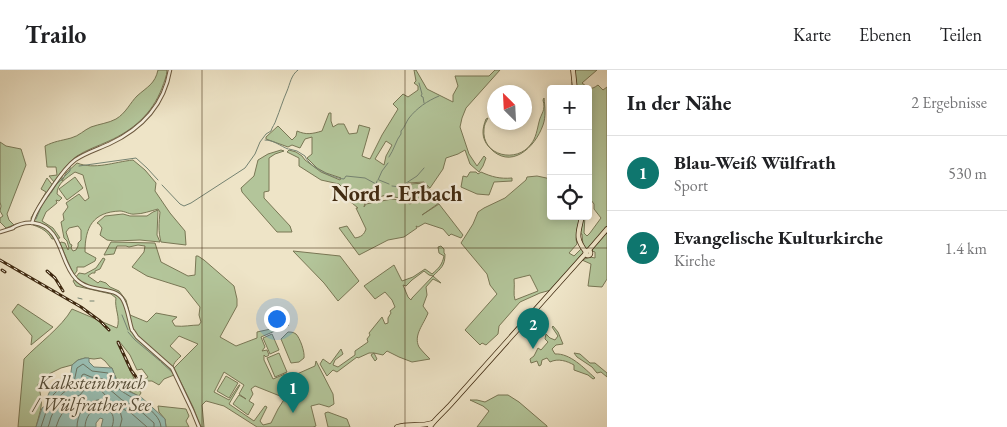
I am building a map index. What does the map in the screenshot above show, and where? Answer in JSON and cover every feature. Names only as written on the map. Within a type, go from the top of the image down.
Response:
[{"type":"main road","points":[[574,70],[575,85]]},
{"type":"main road","points":[[581,220],[578,238],[586,250]]},
{"type":"main road","points":[[398,427],[408,424],[429,426],[436,420],[582,258],[586,250],[593,246],[607,229]]},
{"type":"street","points":[[31,223],[44,200],[68,166],[86,154],[110,144],[129,133],[149,116],[156,108],[162,96],[170,70]]},
{"type":"street","points":[[0,232],[20,224],[31,223],[44,226],[58,242],[70,272],[80,283],[90,288],[113,292],[122,298],[132,330],[137,337],[172,368],[199,427]]},
{"type":"green space","points":[[158,70],[167,70],[166,77],[153,106],[141,120],[126,132],[77,156],[67,165],[54,182],[49,176],[57,175],[56,167],[47,167],[45,146],[74,137],[91,127],[110,122],[119,117],[137,96],[153,82]]},
{"type":"green space","points":[[414,70],[416,70],[427,89],[453,102],[453,95],[458,86],[455,76],[489,76],[495,70],[500,70],[466,108],[460,127],[469,154],[477,166],[484,156],[486,158],[483,166],[479,172],[470,164],[465,150],[446,158],[443,169],[430,188],[424,182],[408,183],[403,191],[412,201],[386,195],[365,203],[364,207],[366,204],[392,199],[405,201],[410,204],[413,202],[406,189],[411,184],[424,183],[439,203],[422,215],[439,204],[463,235],[461,238],[451,234],[449,236],[443,229],[425,223],[418,227],[416,226],[417,228],[404,237],[388,240],[359,255],[339,228],[347,226],[355,238],[363,234],[366,229],[356,208],[358,208],[345,197],[339,184],[321,180],[299,166],[299,158],[287,152],[289,150],[296,152],[321,172],[340,180],[341,178],[317,168],[307,158],[312,154],[312,137],[305,139],[300,148],[292,145],[288,147],[266,139],[266,137],[278,126],[292,140],[296,136],[297,131],[309,134],[322,131],[329,113],[331,113],[333,127],[338,124],[344,124],[349,134],[357,133],[359,125],[370,128],[362,156],[370,159],[398,109],[393,104],[403,94],[408,97],[418,90],[418,86],[414,83],[416,81]],"holes":[[[386,141],[392,145],[384,165],[375,159]]]},
{"type":"green space","points":[[575,70],[597,70],[582,83],[585,85],[572,85],[572,82],[575,82]]},
{"type":"green space","points":[[598,85],[603,90],[607,87],[607,279],[602,287],[588,286],[591,264],[582,260],[590,257],[595,258],[595,252],[592,251],[593,247],[587,249],[583,245],[582,234],[577,233],[577,244],[569,253],[574,256],[582,248],[584,252],[551,290],[520,302],[499,326],[498,334],[486,345],[482,343],[480,345],[465,330],[497,294],[490,285],[487,274],[461,243],[478,212],[505,198],[527,177],[537,176],[547,178],[547,220],[585,220],[584,233],[587,236],[601,218],[594,209],[592,201],[592,88]],"holes":[[[530,275],[538,291],[515,300],[514,279]]]},
{"type":"green space","points":[[544,98],[545,115],[543,125],[534,142],[521,154],[505,157],[497,154],[489,147],[501,154],[509,155],[525,150],[535,137],[544,109]]},
{"type":"green space","points":[[487,118],[484,128],[487,144],[483,133],[483,130],[486,119]]},
{"type":"green space","points":[[0,142],[6,146],[21,149],[26,165],[7,214],[9,220],[14,225],[6,228],[0,222],[0,218],[3,216],[0,211]]},
{"type":"green space","points":[[281,150],[284,151],[269,158],[269,191],[264,192],[264,198],[290,226],[292,232],[277,232],[242,192],[241,188],[254,176],[258,160],[268,154]]},
{"type":"green space","points":[[133,160],[156,183],[155,191],[185,231],[186,245],[161,242],[159,231],[160,212],[158,209],[138,214],[120,211],[103,214],[92,222],[85,243],[85,252],[96,258],[95,261],[84,267],[77,267],[74,275],[60,243],[65,243],[68,250],[61,222],[64,220],[63,214],[68,207],[66,203],[79,194],[85,201],[89,198],[83,175],[75,172],[61,184],[57,194],[62,198],[59,201],[56,200],[57,203],[46,212],[42,221],[53,228],[60,238],[52,239],[44,230],[33,225],[31,218],[46,192],[41,189],[47,178],[54,187],[62,175],[62,181],[66,173],[77,163],[98,166]],"holes":[[[78,226],[81,230],[81,240],[76,250],[73,251],[66,232],[69,228]]]},
{"type":"green space","points":[[470,172],[478,174],[481,172],[500,178],[512,178],[512,181],[494,182],[489,195],[477,194],[461,187],[463,176],[467,177]]},
{"type":"green space","points":[[75,177],[83,188],[67,200],[59,189]]},
{"type":"green space","points":[[158,210],[157,235],[160,242],[140,240],[115,241],[107,240],[100,235],[102,228],[97,223],[105,216],[123,214],[147,216]]},
{"type":"green space","points":[[111,242],[155,243],[161,262],[188,276],[195,275],[196,256],[198,256],[234,286],[237,306],[220,337],[236,346],[257,338],[257,332],[289,325],[261,337],[265,347],[262,351],[267,350],[269,355],[266,357],[264,355],[264,360],[273,379],[285,374],[297,374],[315,366],[316,361],[333,394],[334,404],[329,407],[319,404],[311,406],[316,426],[313,427],[257,427],[224,406],[206,401],[202,405],[204,427],[201,427],[174,368],[198,344],[179,336],[170,346],[181,356],[174,364],[173,369],[174,375],[164,379],[159,385],[152,381],[142,381],[148,377],[142,369],[137,370],[130,355],[119,341],[117,343],[141,393],[139,396],[122,385],[116,378],[112,368],[101,358],[85,358],[49,374],[38,384],[41,406],[36,427],[18,427],[24,359],[56,329],[72,309],[117,328],[116,298],[111,294],[76,286],[73,281],[79,273],[85,274],[96,268],[103,258],[105,259],[100,269],[88,276],[98,283],[100,281],[106,283],[119,291],[126,300],[130,315],[147,322],[156,313],[177,317],[172,321],[175,326],[199,325],[201,322],[199,315],[200,307],[185,288],[147,276],[132,267],[144,252],[145,246],[117,246],[114,254],[104,255]],"holes":[[[224,372],[244,385],[239,394],[246,399],[239,395],[233,404],[248,415],[254,404],[249,401],[253,394],[251,389],[255,386],[285,398],[271,423],[263,425],[260,421],[267,407],[265,406],[254,421],[229,404],[240,385],[229,400],[214,392]]]},
{"type":"green space","points":[[441,246],[445,254],[444,261],[442,267],[433,276],[441,283],[433,279],[426,287],[427,295],[423,306],[428,313],[417,338],[419,347],[430,359],[412,362],[387,351],[383,355],[369,353],[357,357],[337,372],[333,370],[327,376],[320,364],[323,359],[330,364],[341,349],[343,354],[335,360],[333,365],[338,367],[355,355],[355,351],[368,342],[369,333],[382,317],[385,324],[388,323],[390,311],[395,307],[392,300],[385,292],[375,299],[364,286],[394,265],[402,281],[413,277],[425,269],[432,274],[440,266],[444,256],[439,253],[438,247]],"holes":[[[424,271],[433,276],[411,300],[408,297],[403,285],[406,286]]]},
{"type":"green space","points":[[293,251],[340,256],[359,281],[338,301],[324,283]]},
{"type":"green space","points":[[18,304],[53,327],[31,345],[32,336],[12,312]]},
{"type":"green space","points":[[553,326],[563,344],[556,345],[552,349],[555,354],[561,354],[571,359],[595,378],[593,379],[574,370],[574,365],[562,360],[550,362],[547,358],[542,360],[539,366],[537,361],[531,363],[530,359],[538,348],[541,350],[548,342],[545,339],[546,334],[555,340],[558,336]]},
{"type":"green space","points":[[288,332],[296,334],[302,345],[304,358],[299,362],[291,363],[281,339]]},
{"type":"green space","points":[[272,334],[279,350],[270,354],[263,338]]},
{"type":"green space","points":[[279,353],[287,372],[275,377],[267,358]]},
{"type":"green space","points":[[374,353],[377,359],[375,361],[371,355]]},
{"type":"green space","points":[[574,353],[580,354],[590,363],[595,363],[607,373],[607,377],[601,372],[597,373]]},
{"type":"green space","points":[[226,376],[238,383],[229,398],[217,391]]},
{"type":"green space","points":[[498,395],[508,395],[519,402],[547,427],[477,427],[489,411],[470,400],[485,402]]},
{"type":"green space","points":[[158,406],[186,409],[189,416],[186,421],[189,427],[166,427],[165,419],[159,412]]},
{"type":"green space","points":[[328,412],[347,419],[350,427],[328,427],[325,413]]},
{"type":"water","name":"Kalksteinbruch / Wülfrather See","points":[[89,358],[89,362],[94,367],[112,368],[116,379],[128,391],[141,397],[165,419],[166,427],[101,427],[103,419],[100,418],[96,423],[96,427],[36,427],[50,391],[59,383],[70,379],[72,365],[78,360]]},
{"type":"waterway","points":[[162,185],[184,206],[245,168],[255,154],[260,142],[271,131],[291,80],[298,70]]},
{"type":"waterway","points":[[419,83],[424,103]]},
{"type":"waterway","points":[[389,157],[409,118],[422,105],[439,96]]},
{"type":"waterway","points":[[265,140],[288,149]]},
{"type":"waterway","points":[[289,149],[305,156],[316,168],[333,177],[344,179],[346,176],[365,178],[376,184],[377,181]]},
{"type":"waterway","points":[[79,166],[136,158],[158,180]]},
{"type":"waterway","points":[[378,180],[388,163]]},
{"type":"waterway","points":[[51,193],[70,171],[71,166]]},
{"type":"waterway","points":[[392,186],[400,187],[417,176],[424,168]]},
{"type":"waterway","points":[[379,180],[389,184]]},
{"type":"waterway","points":[[36,219],[42,205],[50,194]]},
{"type":"waterway","points":[[78,298],[82,299]]},
{"type":"waterway","points":[[122,315],[128,330]]},
{"type":"waterway","points":[[128,332],[160,361]]},
{"type":"waterway","points":[[161,362],[173,373]]},
{"type":"railway","points":[[0,260],[81,307],[109,330]]},
{"type":"railway","points":[[47,271],[55,278],[63,291]]},
{"type":"railway","points":[[118,342],[131,370],[144,388]]},
{"type":"place","name":"Evangelische Kulturkirche","points":[[533,349]]},
{"type":"place","name":"Blau-Weiß Wülfrath","points":[[293,413]]},
{"type":"district","name":"Nord - Erbach","points":[[397,193]]}]
